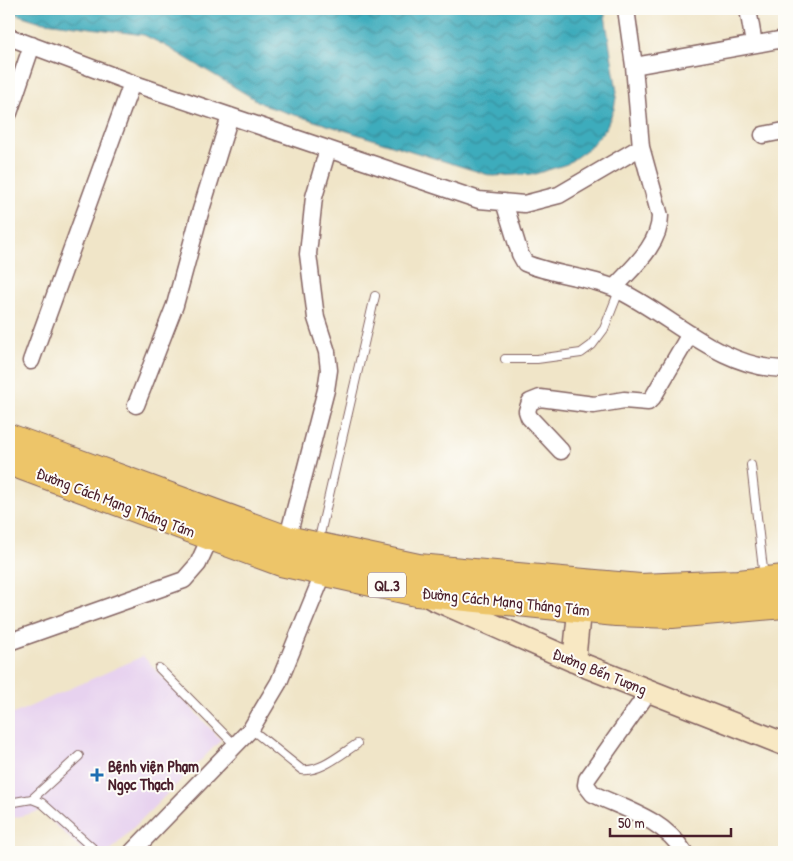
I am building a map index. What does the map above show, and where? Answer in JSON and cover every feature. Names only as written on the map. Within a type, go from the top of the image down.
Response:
[{"type":"highway","name":"Đường Cách Mạng Tháng Tám","points":[[9,438],[215,527]]},
{"type":"highway","name":"Đường Cách Mạng Tháng Tám","points":[[9,461],[284,551],[324,572],[417,592],[581,596],[640,588],[774,580]]},
{"type":"highway","name":"Đường Cách Mạng Tháng Tám","points":[[284,551],[317,546],[418,568],[672,614],[784,604]]},
{"type":"street","points":[[616,290],[646,252],[656,236],[660,224],[660,216],[641,147],[634,66],[626,9]]},
{"type":"street","points":[[748,9],[754,44]]},
{"type":"street","points":[[9,37],[132,83],[479,200],[524,204],[559,195],[641,147]]},
{"type":"street","points":[[634,66],[784,39]]},
{"type":"street","points":[[9,113],[32,45]]},
{"type":"street","points":[[31,361],[132,83]]},
{"type":"street","points":[[136,404],[175,305],[200,213],[230,116]]},
{"type":"street","points":[[763,135],[784,131]]},
{"type":"street","points":[[284,551],[326,390],[329,370],[327,352],[316,318],[308,254],[314,197],[328,150]]},
{"type":"street","points":[[504,202],[520,254],[526,263],[616,290],[736,359],[751,365],[784,369]]},
{"type":"street","points":[[561,451],[530,417],[527,411],[530,402],[540,398],[594,405],[624,400],[648,402],[653,397],[690,334]]},
{"type":"street","points":[[9,642],[184,580],[198,564],[215,527]]},
{"type":"street","points":[[132,852],[251,729],[279,682],[324,572]]},
{"type":"street","name":"Đường Bến Tượng","points":[[417,592],[574,661],[784,744]]},
{"type":"street","points":[[574,661],[581,596]]},
{"type":"street","points":[[649,691],[587,779],[586,785],[592,794],[661,826],[676,839],[684,852]]},
{"type":"lane","points":[[505,359],[538,359],[581,352],[592,345],[604,329],[616,290]]},
{"type":"lane","points":[[317,546],[375,296]]},
{"type":"lane","points":[[751,465],[774,580]]},
{"type":"lane","points":[[159,668],[235,745]]},
{"type":"lane","points":[[251,729],[302,770],[309,771],[320,767],[357,744]]},
{"type":"lane","points":[[32,800],[79,756]]},
{"type":"lane","points":[[9,803],[32,800],[42,803],[97,852]]},
{"type":"shaded area","name":"Bệnh viện Phạm Ngọc Thạch","points":[[143,656],[221,740],[109,852],[84,852],[41,811],[9,819],[9,716]]},
{"type":"water","points":[[9,9],[604,9],[617,92],[614,109],[606,128],[589,148],[567,164],[535,174],[492,176],[266,106],[166,46],[144,35],[38,21],[16,14]]},
{"type":"place","name":"Bệnh viện Phạm Ngọc Thạch","points":[[97,775]]}]
